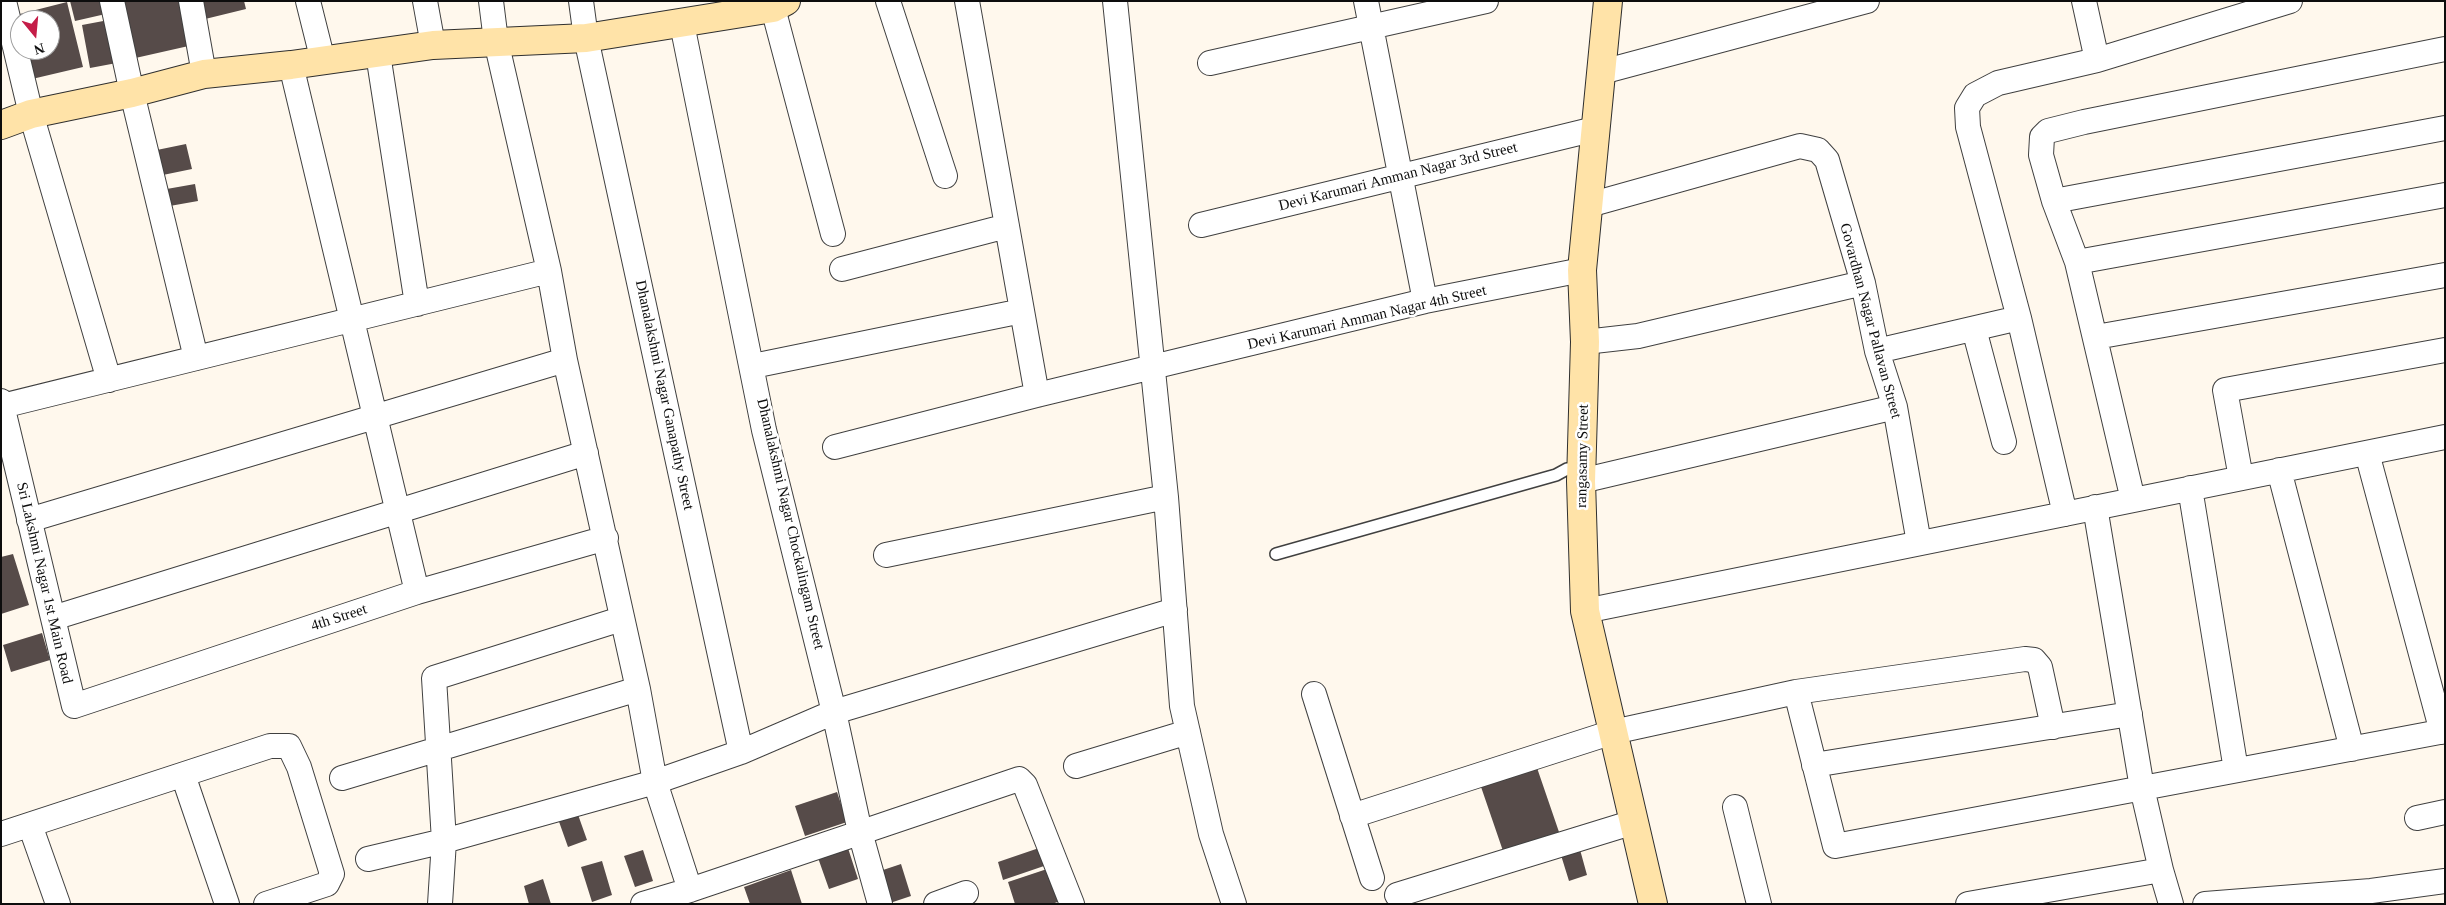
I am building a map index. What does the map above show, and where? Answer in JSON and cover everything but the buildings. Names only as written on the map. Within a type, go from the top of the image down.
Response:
[{"type":"street","points":[[4,1],[31,114],[108,380]]},
{"type":"street","points":[[112,1],[132,93],[196,358]]},
{"type":"street","points":[[191,1],[204,74]]},
{"type":"street","points":[[308,1],[323,61]]},
{"type":"street","points":[[425,1],[433,45]]},
{"type":"street","points":[[491,1],[496,41],[549,271],[565,360],[638,689],[654,782],[690,890]]},
{"type":"street","name":"Dhanalakshmi Nagar Ganapathy Street","points":[[581,1],[586,38],[741,752]]},
{"type":"street","points":[[888,1],[945,176]]},
{"type":"street","points":[[966,1],[1037,395]]},
{"type":"street","points":[[1115,1],[1166,497],[1182,706],[1211,834],[1234,904]]},
{"type":"street","points":[[1366,1],[1399,178],[1425,301]]},
{"type":"street","points":[[1210,63],[1486,1]]},
{"type":"street","name":"rangasamy Street","points":[[1608,1],[1582,270],[1585,342],[1581,475],[1585,611],[1653,904]]},
{"type":"street","points":[[1602,72],[1867,1]]},
{"type":"street","points":[[2084,1],[2097,60]]},
{"type":"street","points":[[2065,514],[2019,318],[1968,127],[1967,108],[1975,95],[1998,83],[2097,60],[2290,1]]},
{"type":"street","points":[[1,126],[31,114],[132,93],[204,74],[323,61],[433,45],[586,38],[697,15],[780,5],[833,234]]},
{"type":"street","name":"Dhanalakshmi Nagar Chockalingam Street","points":[[697,15],[764,430],[834,712],[860,832],[880,904]]},
{"type":"street","points":[[2133,500],[2077,262],[2054,201],[2041,155],[2040,142],[2048,131],[2445,49]]},
{"type":"street","points":[[378,54],[417,304]]},
{"type":"street","points":[[291,65],[417,592]]},
{"type":"street","points":[[2054,201],[2445,128]]},
{"type":"street","name":"Devi Karumari Amman Nagar 3rd Street","points":[[1201,225],[1595,129]]},
{"type":"street","name":"Govardhan Nagar Pallavan Street","points":[[1589,205],[1800,146],[1818,150],[1827,160],[1863,283],[1877,352],[1895,407],[1919,543]]},
{"type":"street","points":[[2077,262],[2445,195]]},
{"type":"street","points":[[842,269],[1007,226]]},
{"type":"street","name":"Devi Karumari Amman Nagar 4th Street","points":[[836,447],[1037,395],[1153,369],[1425,301],[1582,270]]},
{"type":"street","points":[[2,411],[108,380],[549,271]]},
{"type":"street","points":[[2096,337],[2445,275]]},
{"type":"street","points":[[1585,342],[1638,336],[1863,283]]},
{"type":"street","points":[[753,366],[1022,311]]},
{"type":"street","points":[[1877,352],[2019,318]]},
{"type":"street","points":[[1974,329],[2004,442]]},
{"type":"street","points":[[2241,478],[2225,390],[2445,350]]},
{"type":"street","points":[[29,520],[565,360]]},
{"type":"street","points":[[1581,475],[1895,407]]},
{"type":"street","name":"Sri Lakshmi Nagar 1st Main Road","points":[[2,411],[74,706]]},
{"type":"street","points":[[1585,611],[2445,438]]},
{"type":"street","points":[[53,618],[586,453]]},
{"type":"street","points":[[1796,692],[1835,846],[2443,732],[2366,453]]},
{"type":"street","points":[[2280,470],[2352,749]]},
{"type":"street","points":[[2190,488],[2236,770]]},
{"type":"street","points":[[886,555],[1166,497]]},
{"type":"street","points":[[2095,507],[2142,788],[2171,904]]},
{"type":"street","name":"4th Street","points":[[74,706],[417,592],[606,538]]},
{"type":"street","points":[[368,859],[444,841],[654,782],[741,752],[834,712],[1175,610]]},
{"type":"street","points":[[440,904],[444,841],[434,678],[621,619]]},
{"type":"street","points":[[1352,816],[1613,732],[1796,692],[2025,658],[2034,660],[2040,667],[2053,727]]},
{"type":"street","points":[[342,778],[638,689]]},
{"type":"street","points":[[1314,694],[1372,878]]},
{"type":"street","points":[[1814,765],[2130,714]]},
{"type":"street","points":[[1076,766],[1188,732]]},
{"type":"street","points":[[1,834],[270,746],[289,746],[299,767],[332,874],[327,884],[266,904]]},
{"type":"street","points":[[183,774],[227,904]]},
{"type":"street","points":[[643,904],[690,890],[1019,779],[1025,785],[1072,904]]},
{"type":"street","points":[[1735,807],[1759,904]]},
{"type":"street","points":[[2418,818],[2445,812]]},
{"type":"street","points":[[1397,895],[1634,822]]},
{"type":"street","points":[[30,825],[58,904]]},
{"type":"street","points":[[1968,904],[2161,870]]},
{"type":"street","points":[[2205,904],[2370,891],[2445,881]]},
{"type":"street","points":[[936,904],[966,893]]},
{"type":"lane","points":[[1276,554],[1556,475],[1567,468],[1581,475]]}]
